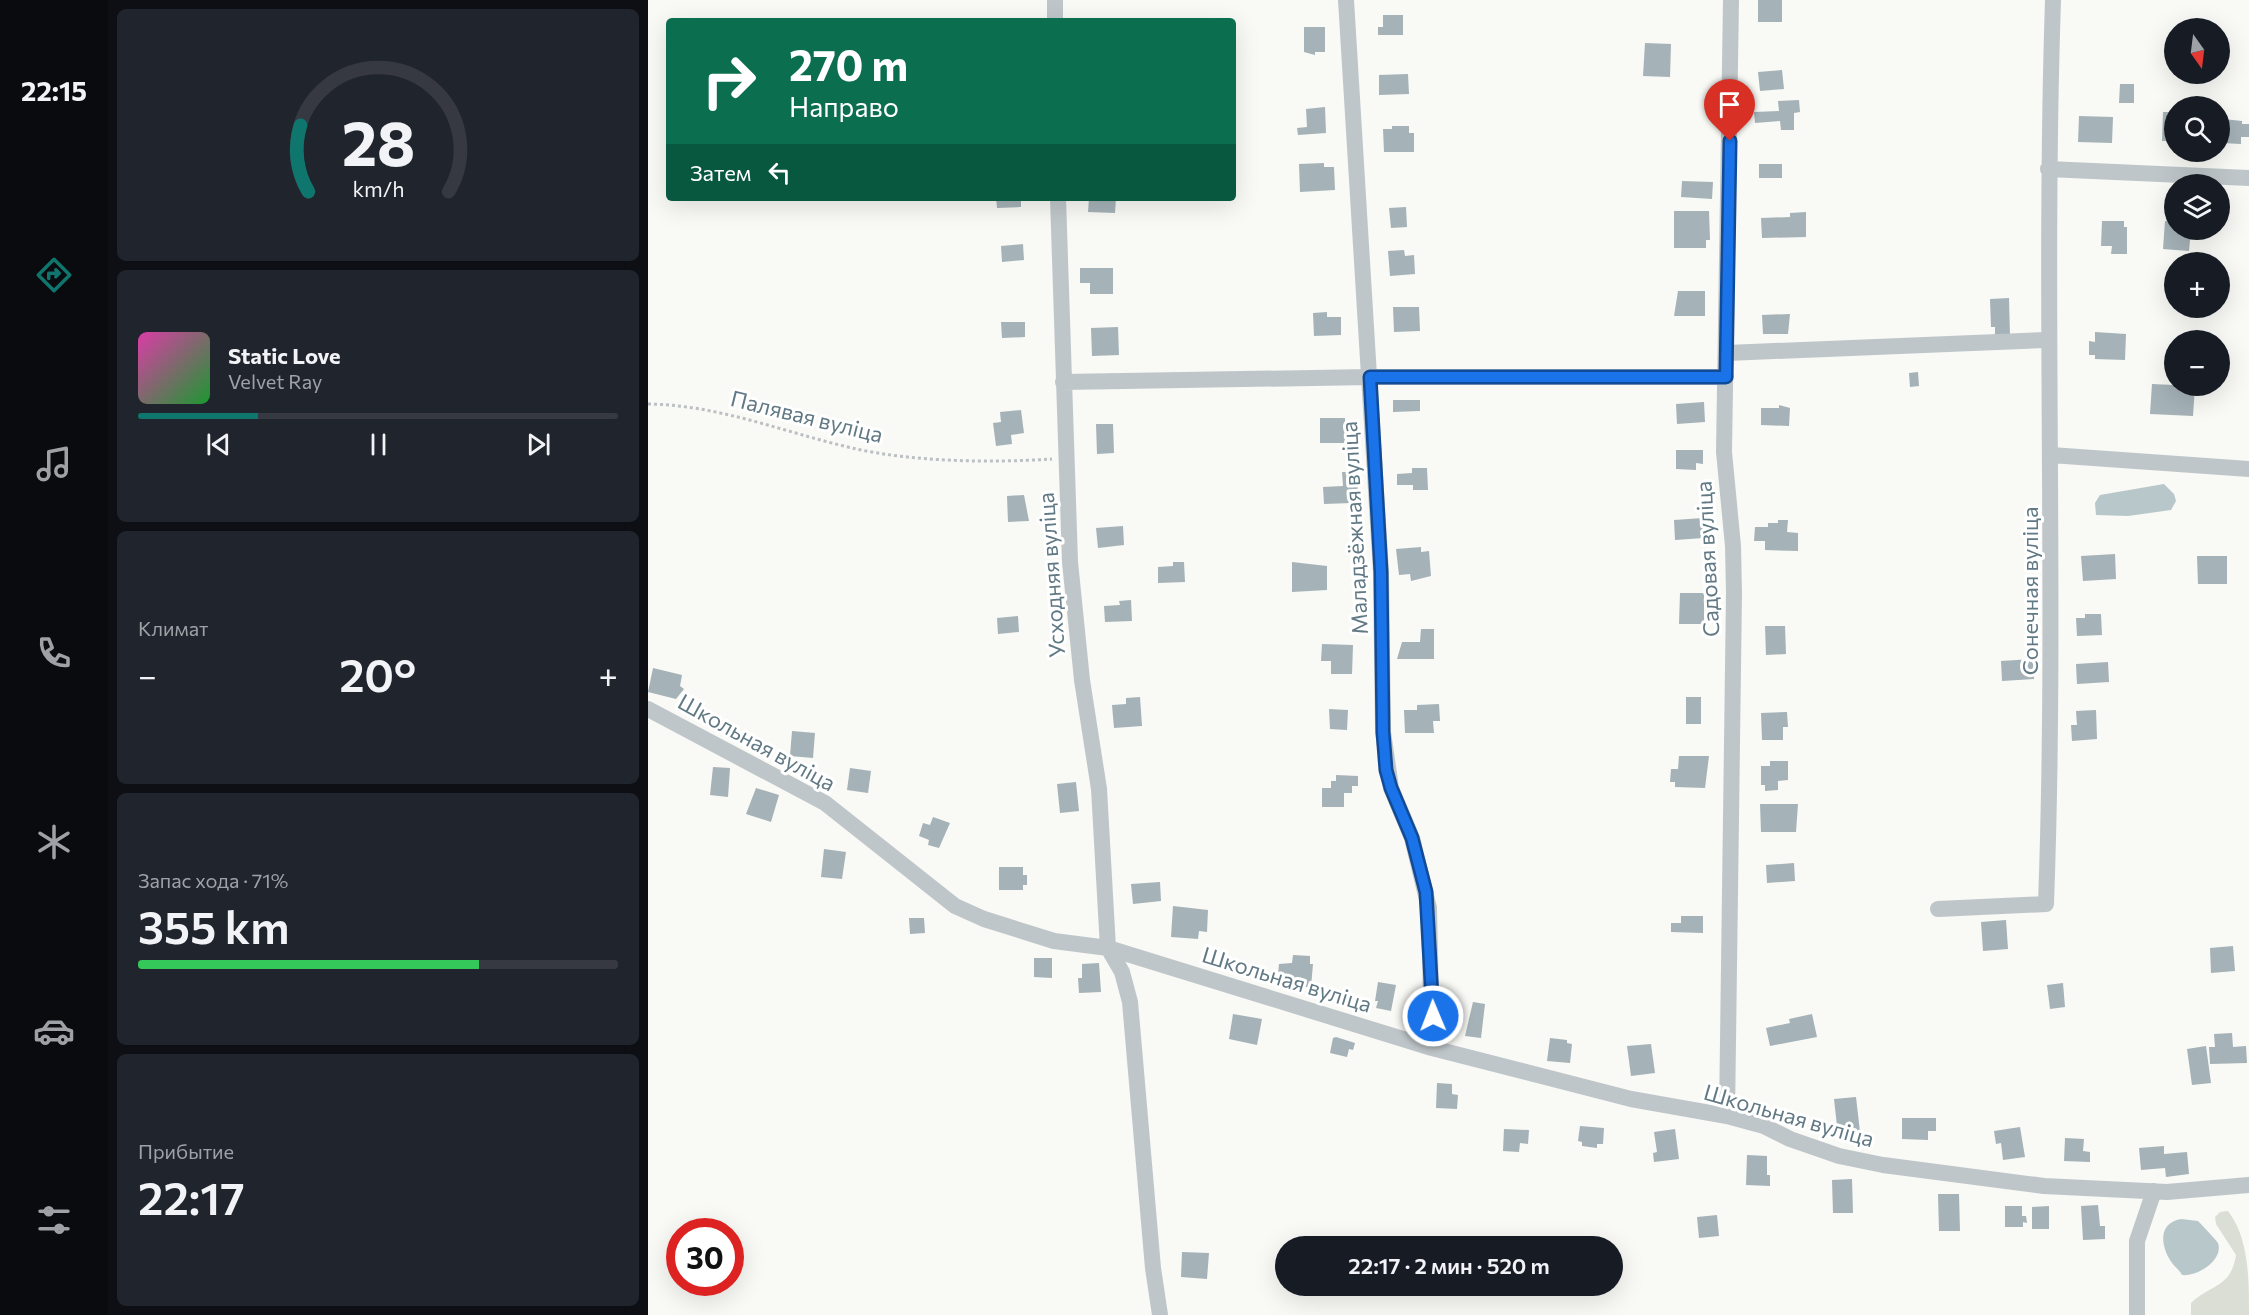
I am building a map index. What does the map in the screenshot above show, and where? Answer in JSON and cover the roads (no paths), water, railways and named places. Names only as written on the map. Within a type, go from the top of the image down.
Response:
[{"type":"street","points":[[1055,0],[1055,18]]},
{"type":"street","name":"Маладзёжная вуліца","points":[[1346,0],[1381,572],[1384,751],[1391,788],[1412,838],[1426,892],[1432,970],[1432,1048]]},
{"type":"street","name":"Садовая вуліца","points":[[1727,1116],[1734,593],[1724,452],[1731,0]]},
{"type":"street","name":"Сонечная вуліца","points":[[1938,909],[2046,904],[2052,744],[2051,455],[2047,340],[2048,169],[2053,0]]},
{"type":"street","points":[[2048,169],[2249,178]]},
{"type":"street","name":"Усходняя вуліца","points":[[1058,201],[1070,562],[1082,680],[1099,789],[1108,948]]},
{"type":"street","points":[[1726,353],[2047,340]]},
{"type":"street","points":[[1064,382],[1370,377],[1726,377]]},
{"type":"street","points":[[2051,455],[2249,469]]},
{"type":"street","name":"Школьная вуліца","points":[[648,709],[825,803],[955,906],[984,919],[1054,941],[1108,948],[1432,1048],[1631,1099],[1727,1116],[1764,1126],[1790,1139],[1839,1156],[1883,1165],[2044,1186],[2154,1191],[2249,1185]]},
{"type":"street","points":[[1108,948],[1122,972],[1130,1002],[1153,1268],[1160,1315]]},
{"type":"street","points":[[2137,1315],[2137,1241],[2154,1191]]}]
